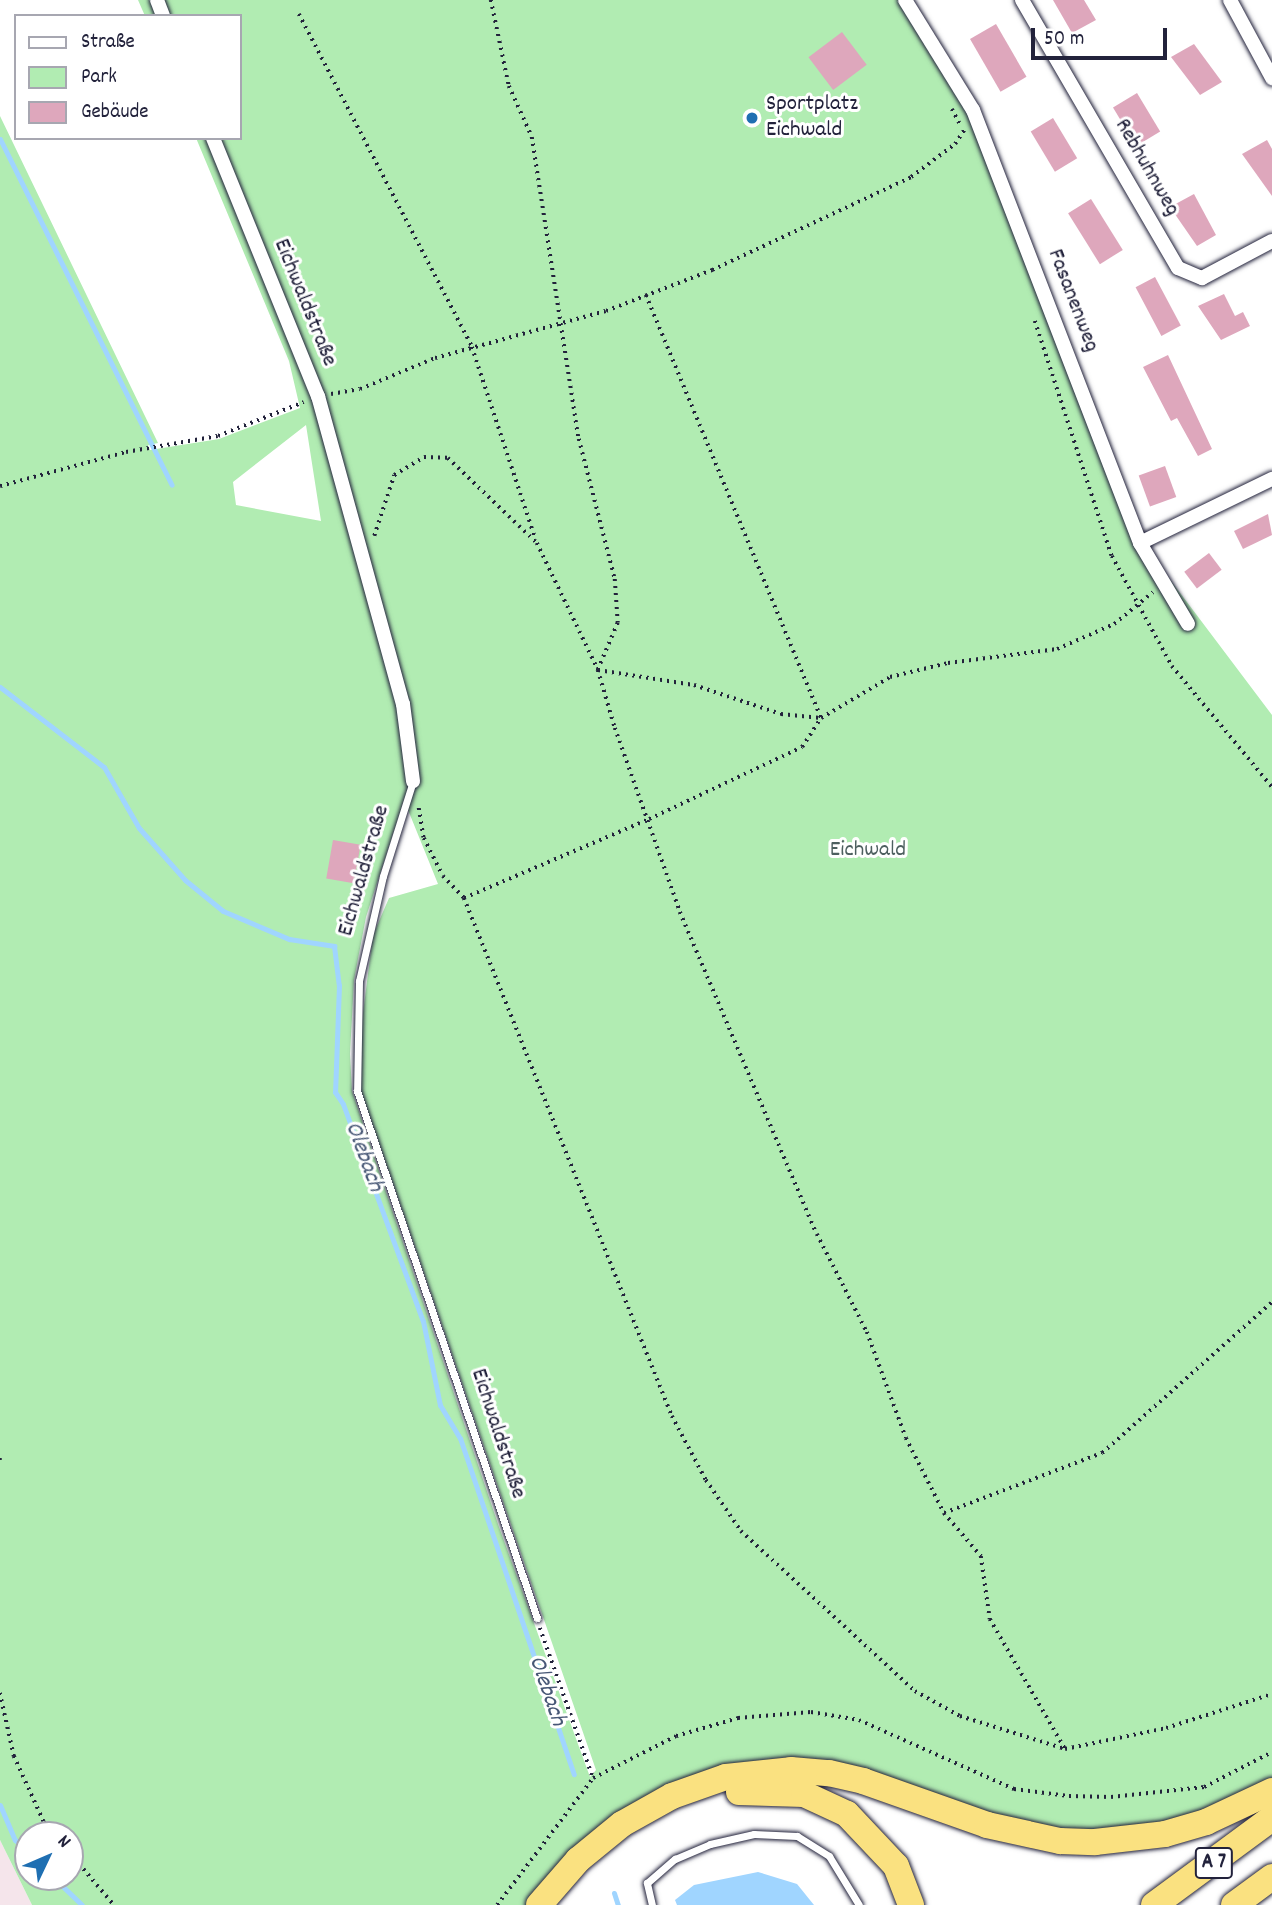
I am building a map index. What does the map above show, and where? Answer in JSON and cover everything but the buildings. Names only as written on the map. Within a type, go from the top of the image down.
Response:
[{"type":"highway","points":[[539,1905],[578,1860],[622,1824],[672,1796],[726,1777],[791,1770],[829,1773],[863,1781],[987,1825],[1059,1841],[1095,1842],[1165,1834],[1206,1822],[1272,1791]]},
{"type":"highway","points":[[554,1905],[607,1850],[653,1820],[703,1799],[758,1789],[804,1794],[847,1814],[890,1856],[911,1905]]},
{"type":"highway","name":"A 7","points":[[1154,1905],[1272,1818]]},
{"type":"highway","name":"A 7","points":[[1234,1905],[1272,1877]]},
{"type":"street","name":"Fasanenweg","points":[[905,0],[973,110],[1140,542],[1188,624]]},
{"type":"street","name":"Rebhuhnweg","points":[[1022,0],[1178,268],[1202,278],[1272,241]]},
{"type":"street","points":[[1230,0],[1272,78]]},
{"type":"street","name":"Eichwaldstraße","points":[[214,140],[318,396],[403,704],[414,781]]},
{"type":"street","points":[[1140,542],[1272,479]]},
{"type":"lane","name":"Eichwaldstraße","points":[[414,781],[383,876],[359,981],[356,1091],[537,1618]]},
{"type":"lane","points":[[652,1905],[648,1883],[675,1859],[710,1844],[754,1834],[797,1836],[830,1856],[859,1905]]},
{"type":"path","points":[[491,0],[509,86],[532,137],[579,439],[615,579],[618,623],[598,670]]},
{"type":"path","points":[[299,14],[472,348],[537,543],[598,670],[680,912],[801,1197],[867,1332],[906,1438],[944,1513],[981,1556],[990,1619],[1028,1678],[1065,1749]]},
{"type":"path","points":[[0,486],[149,447],[218,436],[318,396],[360,389],[435,358],[563,324],[712,270],[911,177],[963,131],[973,110]]},
{"type":"path","points":[[963,131],[968,144]]},
{"type":"path","points":[[646,295],[821,718]]},
{"type":"path","points":[[1031,308],[1112,556],[1139,599],[1172,666],[1272,787]]},
{"type":"path","points":[[361,554],[372,543],[394,474],[424,457],[448,458],[537,543]]},
{"type":"path","points":[[464,898],[649,819],[802,747],[821,718],[890,677],[948,663],[1057,649],[1114,624],[1139,599],[1165,584]]},
{"type":"path","points":[[598,670],[694,685],[781,714],[821,718]]},
{"type":"path","points":[[414,781],[424,838],[443,876],[464,898],[673,1416],[706,1480],[741,1531],[915,1691],[960,1716],[1065,1749],[1166,1728],[1272,1694]]},
{"type":"path","points":[[944,1513],[1102,1453],[1272,1302]]},
{"type":"path","points":[[0,1458],[0,1464]]},
{"type":"path","points":[[537,1618],[593,1778]]},
{"type":"path","points":[[0,1693],[14,1756],[44,1821]]},
{"type":"path","points":[[496,1905],[593,1778],[676,1736],[738,1718],[811,1712],[859,1720],[1014,1789],[1069,1796],[1111,1797],[1204,1787],[1272,1752]]},
{"type":"path","points":[[84,1870],[114,1905]]},
{"type":"shaded area","points":[[0,1840],[14,1868],[14,1891],[25,1891],[32,1905],[0,1905]]},
{"type":"green space","name":"Eichwald","points":[[138,0],[911,0],[977,108],[1147,549],[1272,715],[1272,1778],[1222,1804],[1145,1828],[1100,1832],[1022,1824],[882,1775],[683,1781],[532,1905],[32,1905],[25,1891],[84,1891],[84,1821],[14,1821],[14,1868],[0,1840],[0,116],[158,443],[148,445],[150,450],[219,439],[300,408],[289,361],[197,140],[242,140],[242,14],[144,14]],"holes":[[[306,425],[321,521],[236,505],[233,482]],[[404,800],[438,884],[389,898],[373,935],[359,1044],[361,1091],[596,1770],[590,1777],[499,1527],[352,1091],[350,1054],[354,980],[366,917]]]},
{"type":"water","points":[[758,1872],[797,1884],[814,1905],[677,1905],[675,1900],[694,1885]]},
{"type":"waterway","points":[[0,139],[172,485]]},
{"type":"waterway","name":"Olebach","points":[[0,687],[104,767],[139,828],[185,880],[223,911],[289,939],[334,946],[339,985],[335,1092],[343,1104],[423,1321],[440,1405],[460,1438],[574,1774]]},
{"type":"waterway","points":[[0,1805],[14,1838]]},
{"type":"waterway","points":[[68,1891],[82,1905]]},
{"type":"waterway","name":"Olebach","points":[[614,1893],[618,1905]]},
{"type":"place","name":"Sportplatz Eichwald","points":[[752,118]]}]
